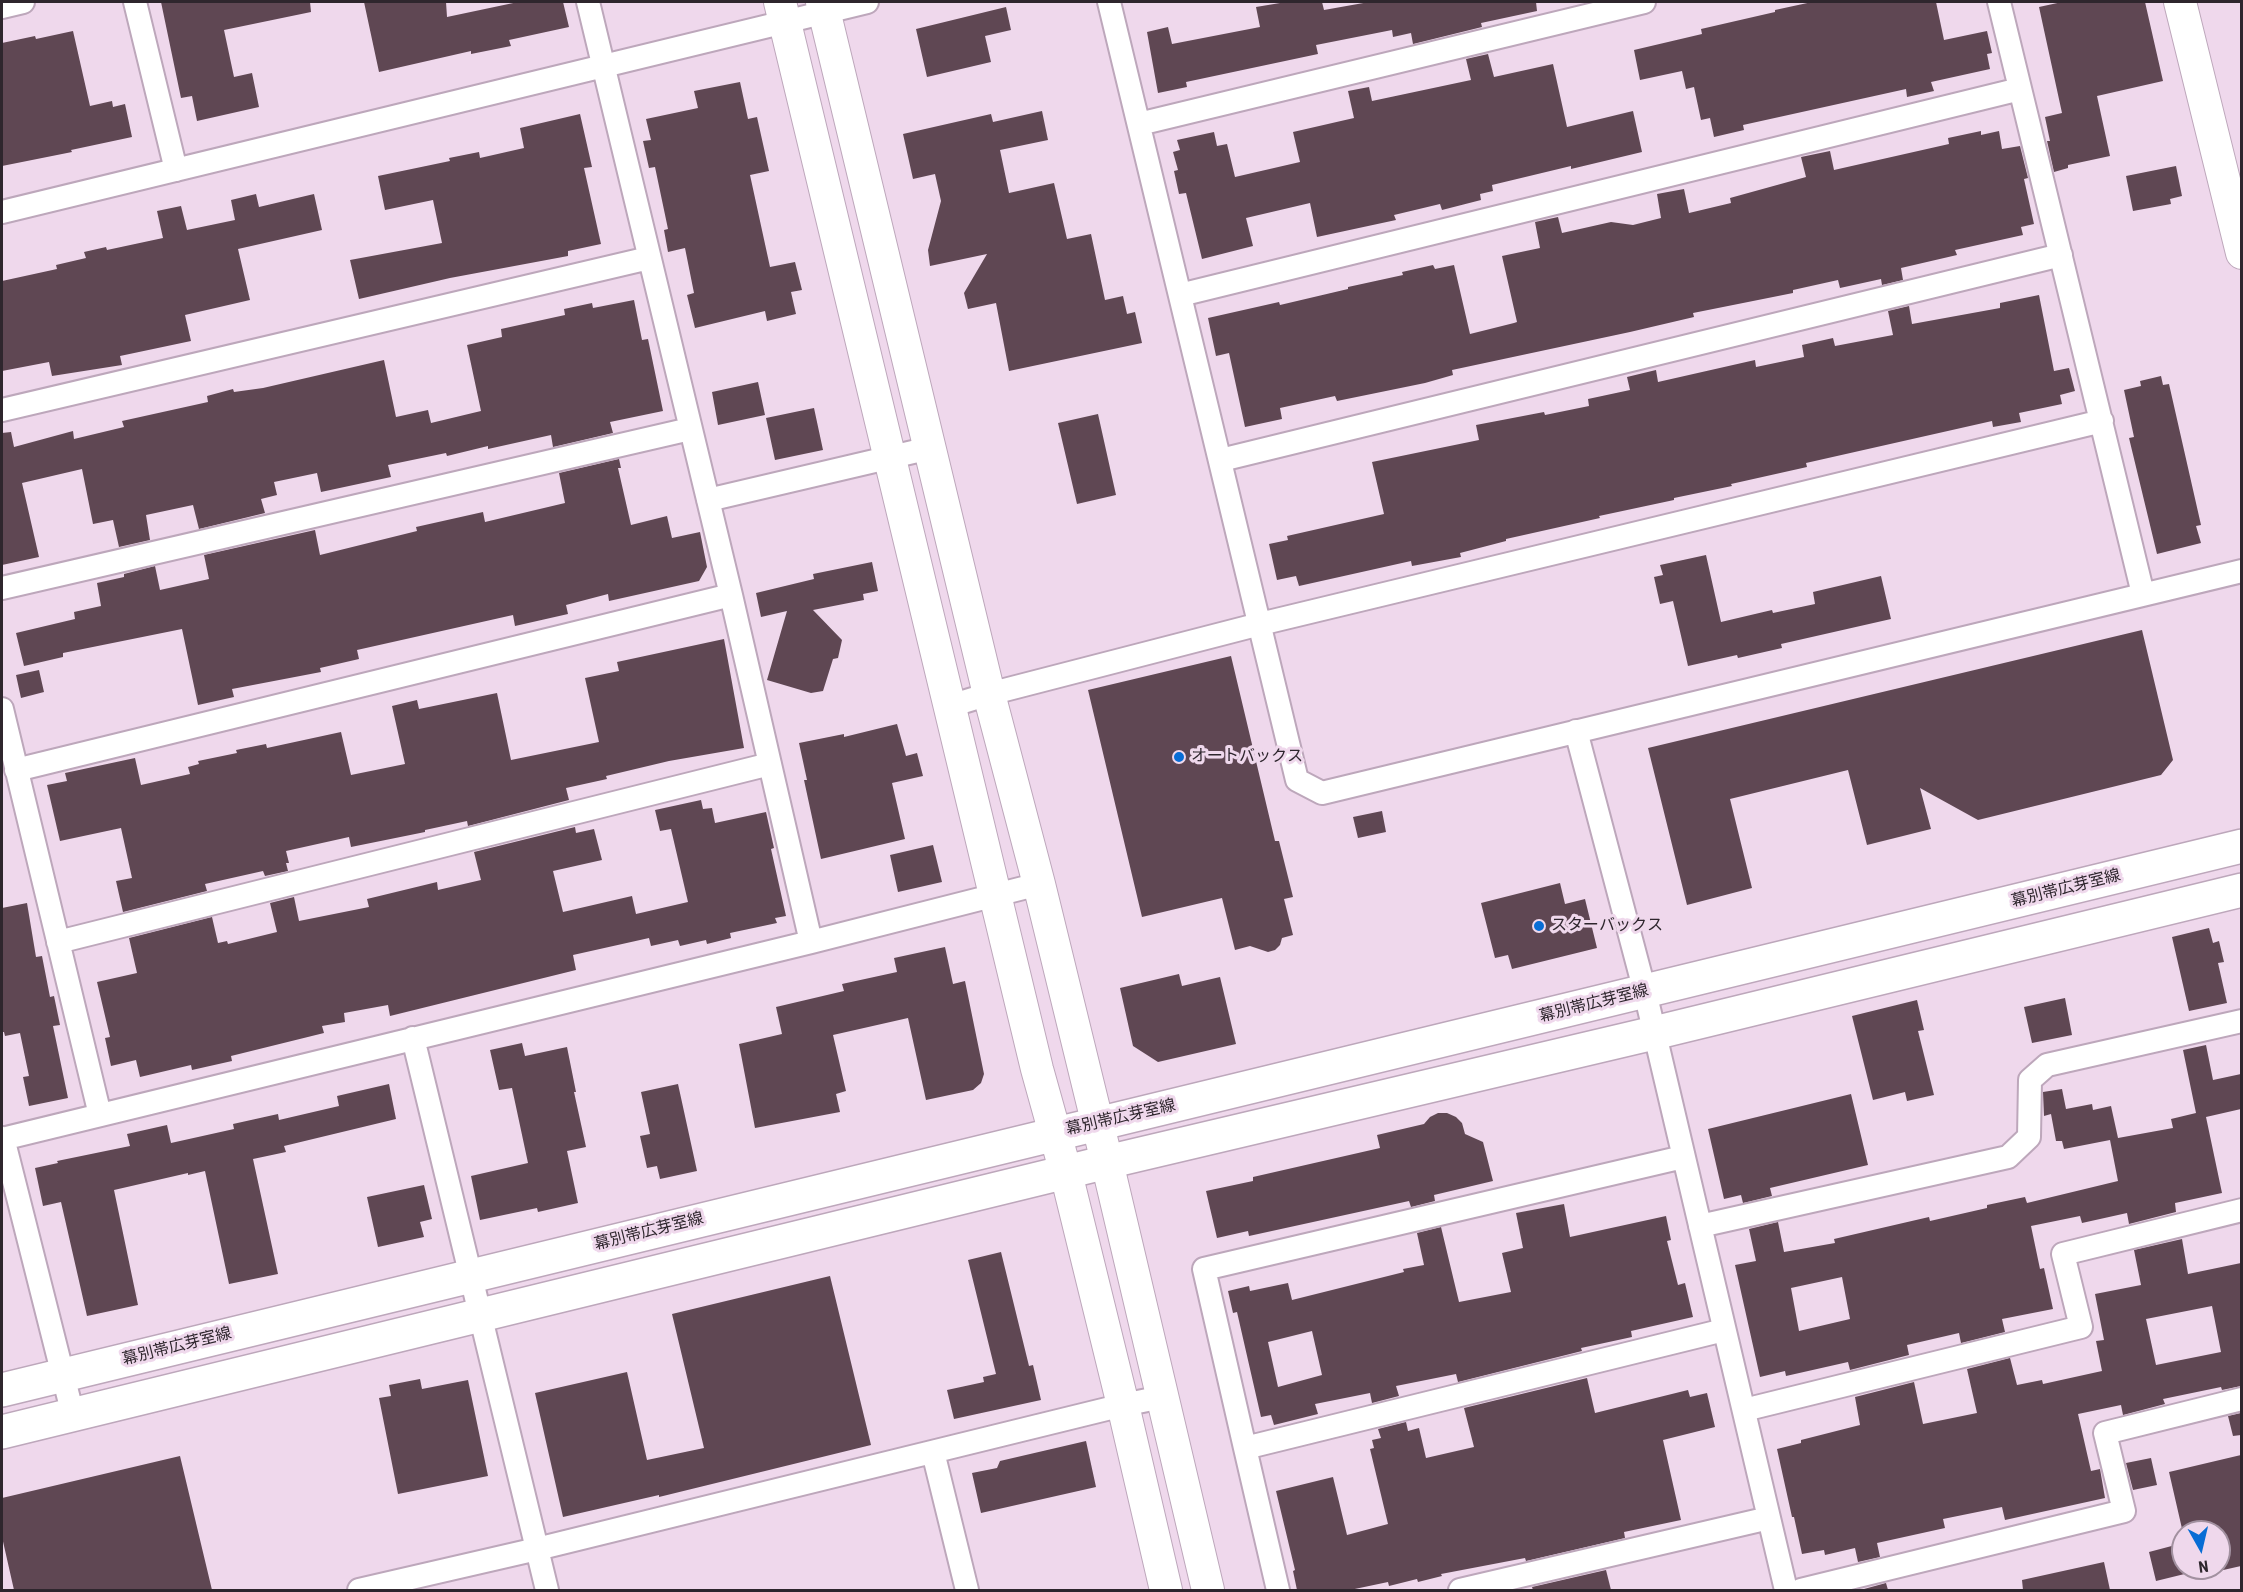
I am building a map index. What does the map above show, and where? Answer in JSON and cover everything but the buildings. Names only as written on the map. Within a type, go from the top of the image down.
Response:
[{"type":"main road","name":"幕別帯広芽室線","points":[[2,1390],[2241,846]]},
{"type":"main road","points":[[2,1432],[1107,1162],[1654,1033],[2241,890]]},
{"type":"street","points":[[2,7],[23,2]]},
{"type":"street","points":[[135,2],[176,170]]},
{"type":"street","points":[[588,2],[708,500],[811,942]]},
{"type":"street","points":[[2,212],[604,67],[782,12],[867,2]]},
{"type":"street","points":[[1109,2],[1297,780],[1322,793],[2241,571]]},
{"type":"street","points":[[1139,124],[1644,2]]},
{"type":"street","points":[[1999,2],[2144,594]]},
{"type":"street","points":[[2180,2],[2241,253]]},
{"type":"street","points":[[824,7],[989,694],[1098,1124],[1208,1590]]},
{"type":"street","points":[[782,12],[996,895],[1123,1405],[1166,1590]]},
{"type":"street","points":[[1180,295],[2020,89]]},
{"type":"street","points":[[1221,460],[2061,255]]},
{"type":"street","points":[[2,410],[649,258]]},
{"type":"street","points":[[950,706],[1260,624],[2102,421]]},
{"type":"street","points":[[2,588],[690,429]]},
{"type":"street","points":[[708,500],[930,448]]},
{"type":"street","points":[[16,770],[730,596]]},
{"type":"street","points":[[2,710],[100,1115]]},
{"type":"street","points":[[1576,731],[1645,992],[1786,1590]]},
{"type":"street","points":[[58,942],[770,764]]},
{"type":"street","points":[[73,1415],[2,1139],[811,942],[1039,884]]},
{"type":"street","points":[[1700,1226],[2008,1157],[2029,1137],[2030,1080],[2047,1065],[2241,1021]]},
{"type":"street","points":[[413,1038],[547,1590]]},
{"type":"street","points":[[1278,1590],[1204,1269],[1683,1157]]},
{"type":"street","points":[[1744,1410],[2081,1327],[2063,1254],[2241,1210]]},
{"type":"street","points":[[1245,1448],[1724,1330]]},
{"type":"street","points":[[359,1590],[537,1550],[1162,1397]]},
{"type":"street","points":[[1801,1590],[2124,1511],[2105,1433],[2241,1399]]},
{"type":"street","points":[[933,1452],[967,1590]]},
{"type":"street","points":[[1460,1590],[1769,1518]]},
{"type":"place","name":"オートバックス","points":[[1179,757]]},
{"type":"place","name":"スターバックス","points":[[1539,926]]}]
